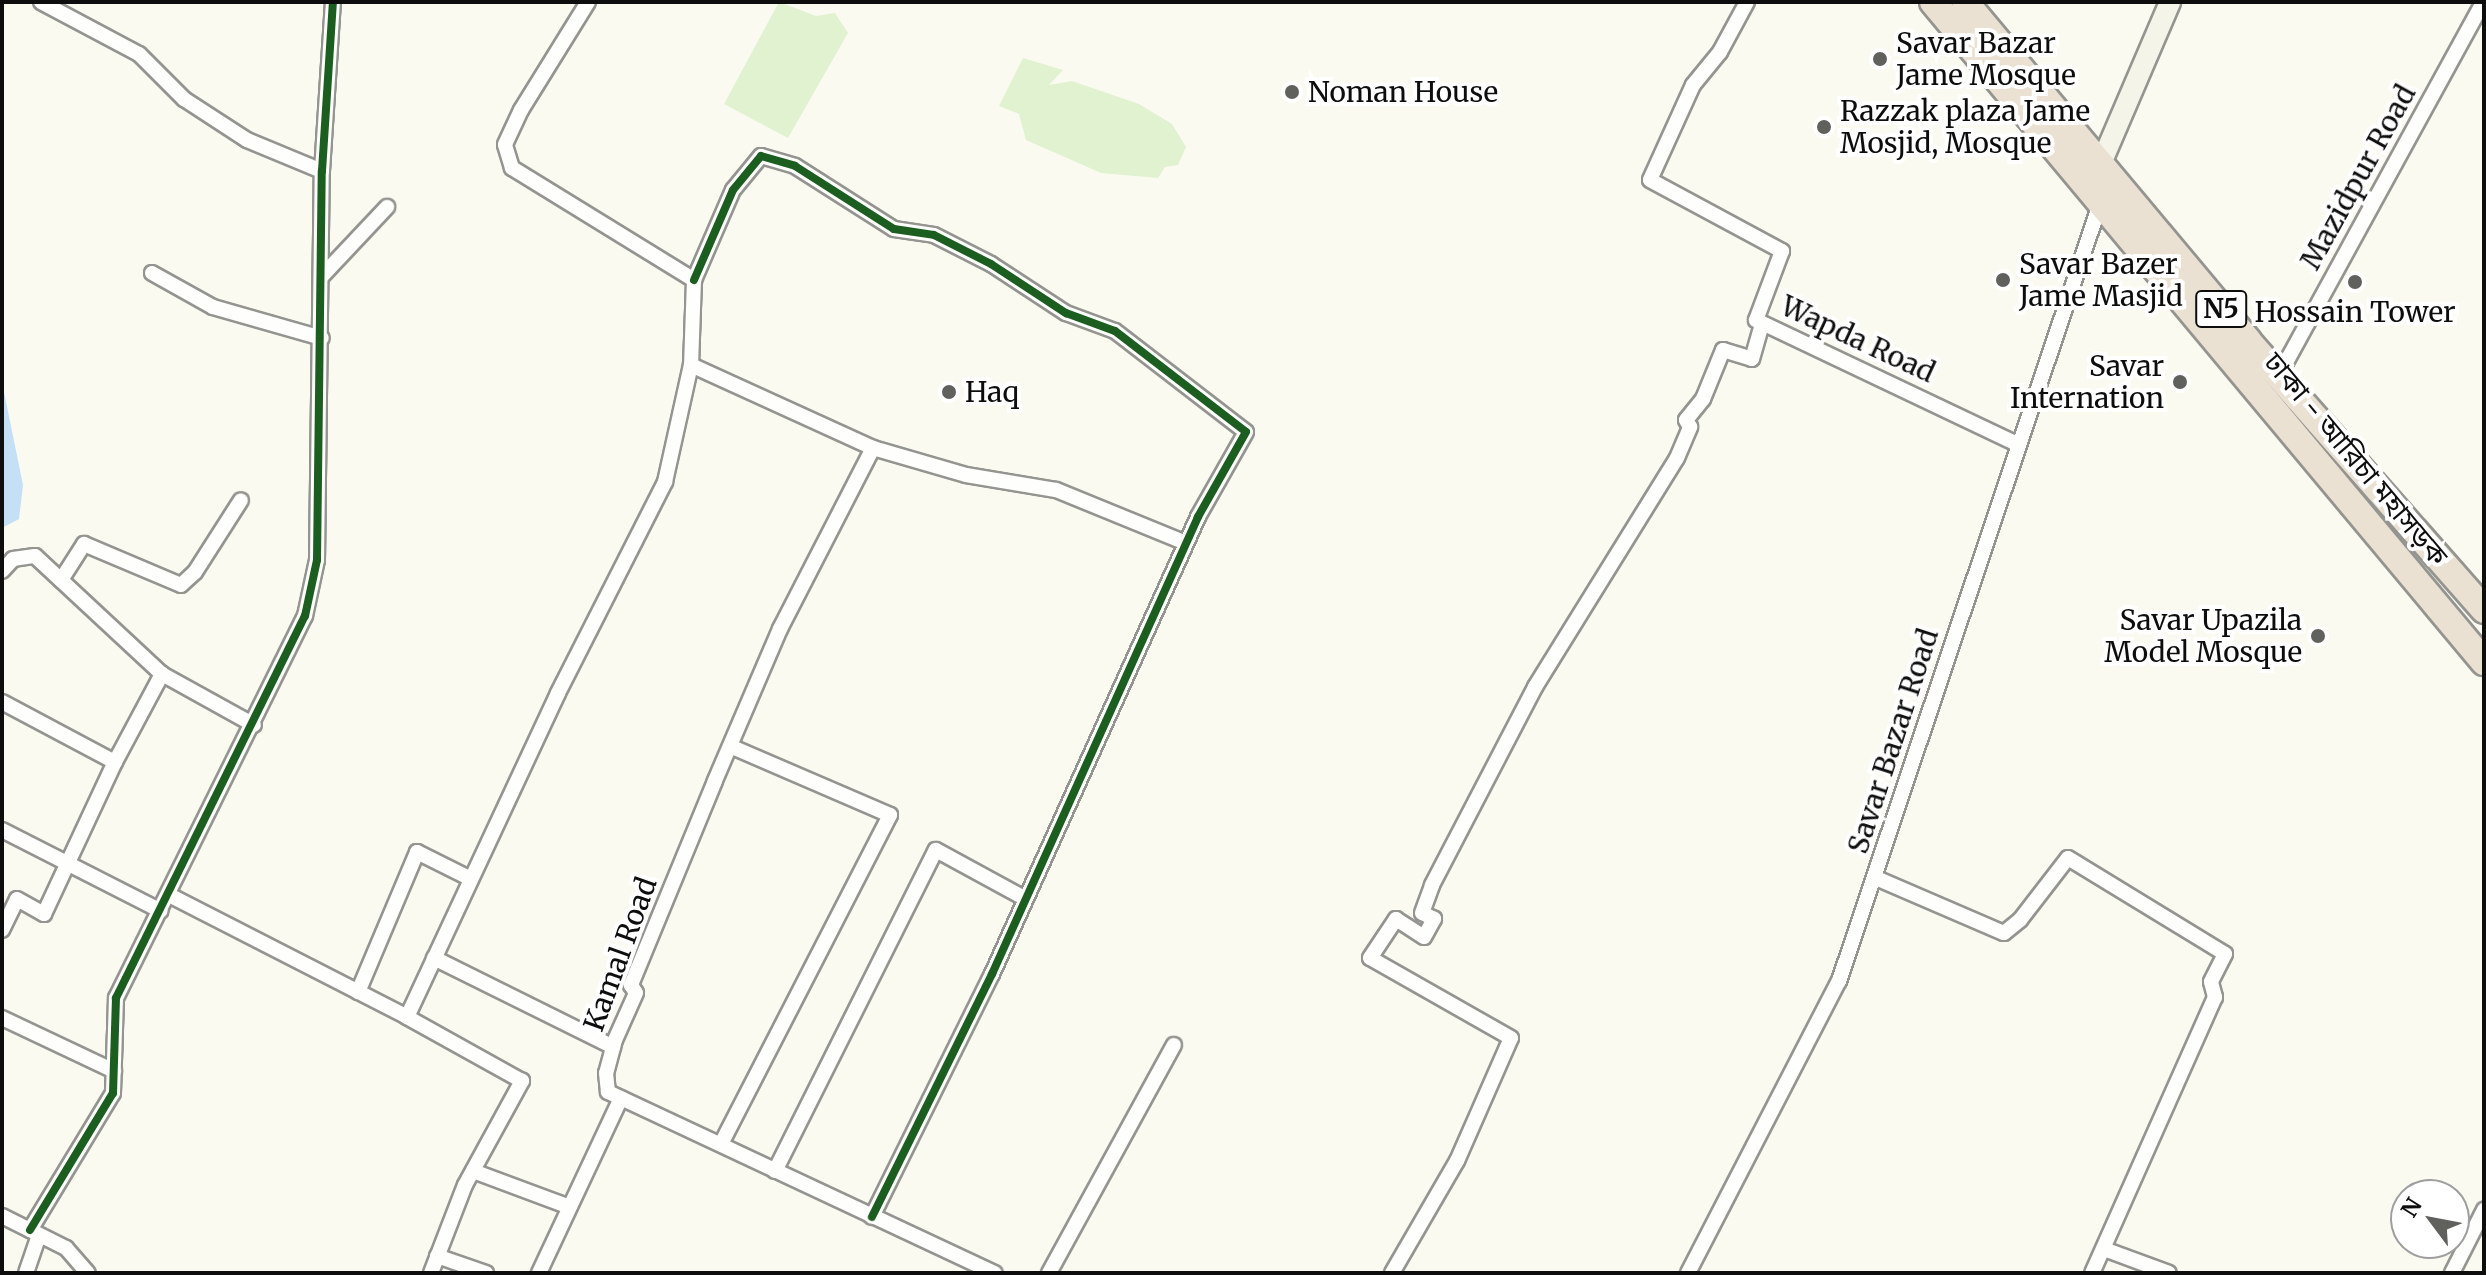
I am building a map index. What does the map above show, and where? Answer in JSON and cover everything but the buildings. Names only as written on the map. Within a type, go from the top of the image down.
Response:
[{"type":"highway","name":"ঢাকা - আরিচা মহাসড়ক","points":[[1933,2],[2484,662]]},
{"type":"highway","name":"ঢাকা - আরিচা মহাসড়ক","points":[[1965,2],[2102,161],[2278,377],[2484,610]]},
{"type":"street","points":[[41,2],[139,54],[184,99],[247,140],[322,171]]},
{"type":"street","points":[[26,1273],[35,1233],[113,1093],[116,998],[254,725],[305,616],[317,560],[322,171],[333,2]]},
{"type":"street","points":[[588,2],[521,110],[505,145],[512,168],[694,280]]},
{"type":"street","name":"Wapda Road","points":[[1747,2],[1720,52],[1693,85],[1650,180],[1782,251],[1756,320],[2019,445]]},
{"type":"street","points":[[2102,161],[2170,2]]},
{"type":"street","name":"Mazidpur Road","points":[[2278,377],[2483,2]]},
{"type":"street","points":[[407,1017],[665,482],[691,365],[694,280],[733,190],[761,156],[795,166],[894,229],[934,235],[991,264],[1066,313],[1115,331],[1246,432],[1186,543],[1026,899],[872,1217]]},
{"type":"street","name":"Savar Bazar Road","points":[[1688,1273],[1839,981],[1876,878],[1922,724],[2100,204]]},
{"type":"street","points":[[322,276],[387,207]]},
{"type":"street","points":[[152,273],[213,307],[322,338]]},
{"type":"street","points":[[1392,1273],[1457,1161],[1511,1038],[1370,958],[1396,919],[1424,937],[1434,919],[1422,913],[1428,894],[1535,687],[1677,458],[1690,427],[1686,420],[1703,399],[1723,350],[1752,359],[1762,323]]},
{"type":"street","points":[[691,365],[873,448],[966,475],[1056,490],[1186,543]]},
{"type":"street","name":"Kamal Road","points":[[621,1098],[608,1092],[606,1073],[613,1047],[636,993],[631,985],[780,629],[873,448]]},
{"type":"street","points":[[61,580],[84,544],[181,585],[195,572],[241,500]]},
{"type":"street","points":[[2,571],[13,559],[35,556],[162,674],[254,725]]},
{"type":"street","points":[[2,930],[17,899],[44,914],[115,762],[162,674]]},
{"type":"street","points":[[2,702],[115,762]]},
{"type":"street","points":[[721,1144],[890,815],[730,746]]},
{"type":"street","points":[[2,830],[69,861],[161,911]]},
{"type":"street","points":[[775,1171],[936,850],[1026,899]]},
{"type":"street","points":[[358,992],[417,852],[471,879]]},
{"type":"street","points":[[1876,878],[2004,933],[2020,920],[2068,858],[2225,954],[2211,982],[2215,997],[2092,1273]]},
{"type":"street","points":[[169,895],[407,1017],[522,1081],[473,1171],[431,1273]]},
{"type":"street","points":[[434,958],[613,1047]]},
{"type":"street","points":[[2,1018],[114,1071]]},
{"type":"street","points":[[1049,1273],[1174,1045]]},
{"type":"street","points":[[539,1273],[621,1098],[995,1273]]},
{"type":"street","points":[[473,1171],[570,1207]]},
{"type":"street","points":[[2452,1273],[2484,1210]]},
{"type":"street","points":[[2,1216],[66,1248],[88,1273]]},
{"type":"street","points":[[2104,1249],[2169,1273]]},
{"type":"street","points":[[437,1256],[486,1273]]},
{"type":"green space","points":[[779,2],[816,16],[835,13],[848,33],[788,138],[724,104]]},
{"type":"green space","points":[[1023,58],[1063,70],[1049,85],[1072,81],[1139,104],[1172,124],[1186,147],[1178,165],[1165,167],[1158,178],[1101,173],[1026,140],[1019,114],[999,106]]},
{"type":"water","points":[[2,382],[23,485],[19,519],[2,528]]},
{"type":"cycle path","points":[[30,1230],[113,1093],[116,998],[305,616],[317,560],[322,171],[333,2]]},
{"type":"cycle path","points":[[694,280],[733,190],[761,156],[795,166],[894,229],[934,235],[991,264],[1066,313],[1115,331],[1246,432],[1198,517],[992,974],[872,1217]]},
{"type":"place","name":"Savar Bazar Jame Mosque","points":[[1880,59]]},
{"type":"place","name":"Noman House","points":[[1292,92]]},
{"type":"place","name":"Razzak plaza Jame Mosjid, Mosque","points":[[1824,127]]},
{"type":"place","name":"Savar Bazer Jame Masjid","points":[[2003,280]]},
{"type":"place","name":"Hossain Tower","points":[[2355,282]]},
{"type":"place","name":"Savar Internation","points":[[2180,382]]},
{"type":"place","name":"Haq","points":[[949,392]]},
{"type":"place","name":"Savar Upazila Model Mosque","points":[[2318,636]]}]
